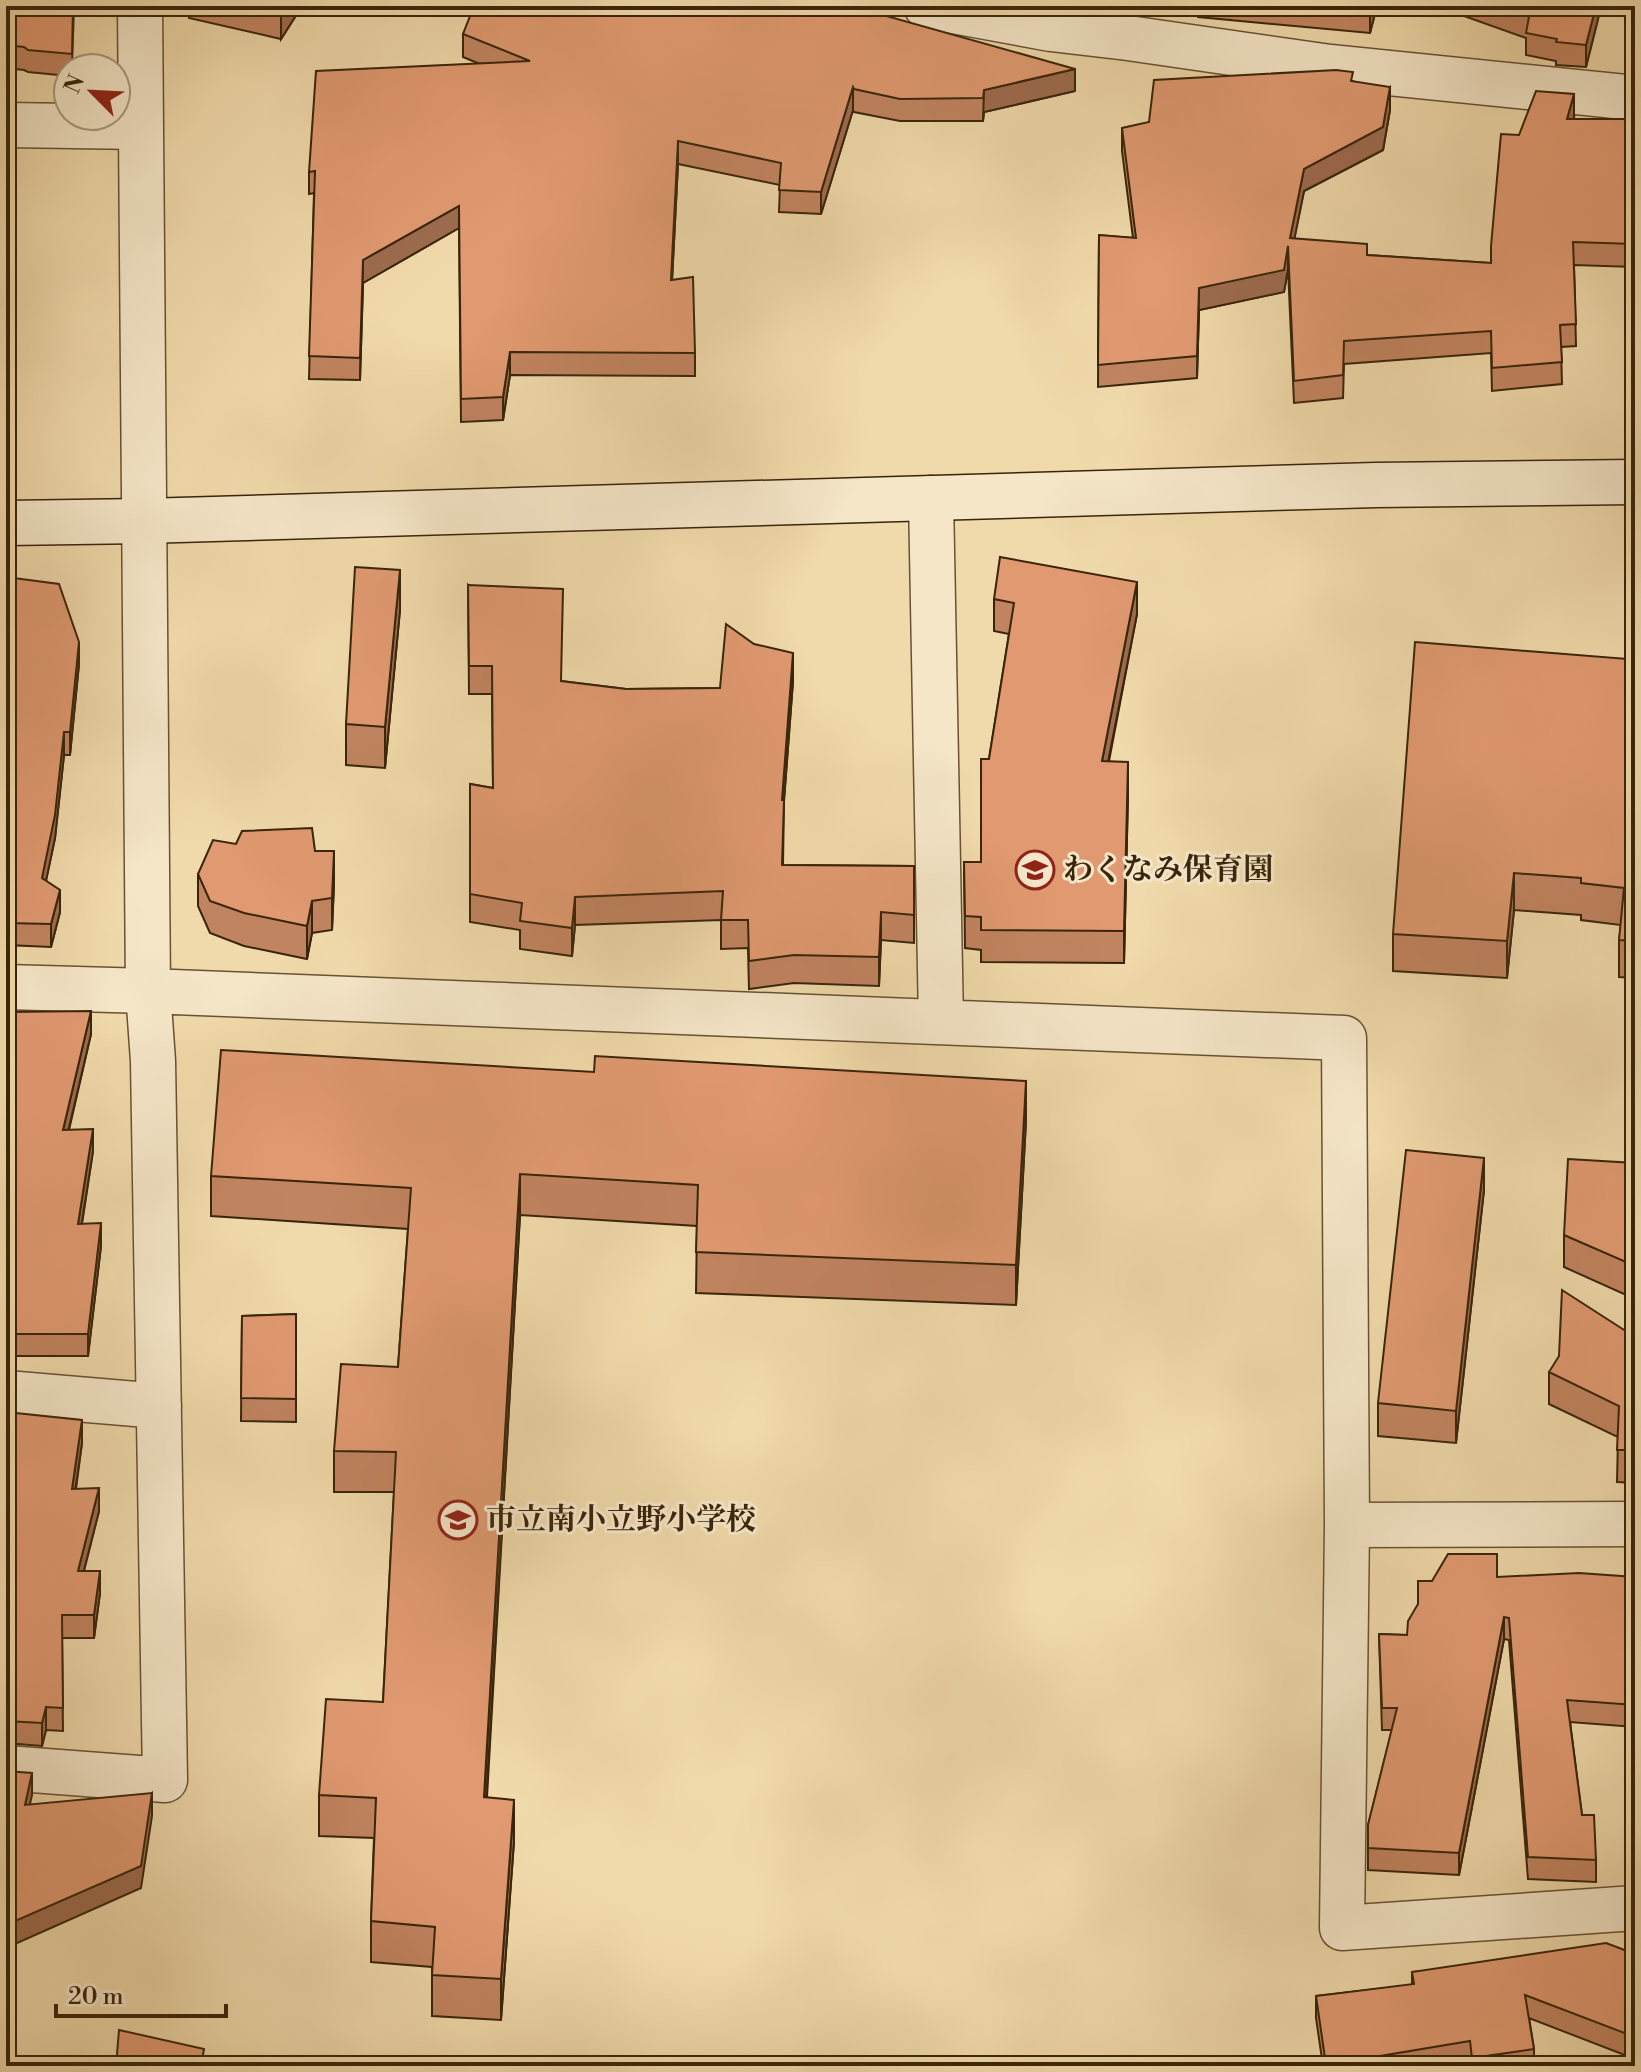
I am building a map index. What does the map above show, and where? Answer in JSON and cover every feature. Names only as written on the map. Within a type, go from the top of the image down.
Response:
[{"type":"street","points":[[6,1768],[165,1780],[153,1061],[148,991],[140,6]]},
{"type":"street","points":[[926,6],[1051,29],[1135,22],[1330,67],[1635,98]]},
{"type":"street","points":[[6,125],[141,127]]},
{"type":"street","points":[[6,523],[1376,485],[1635,482]]},
{"type":"street","points":[[931,498],[941,1022]]},
{"type":"street","points":[[6,987],[1344,1038],[1347,1525],[1342,1928],[1635,1908]]},
{"type":"street","points":[[6,1393],[159,1406]]},
{"type":"street","points":[[1347,1525],[1635,1524]]},
{"type":"building","points":[[6,6],[73,6],[72,52],[28,50],[6,45]]},
{"type":"building","points":[[234,6],[287,6],[281,16]]},
{"type":"building","points":[[474,6],[851,6],[1075,69],[984,90],[983,98],[900,99],[853,87],[821,192],[779,190],[781,163],[678,141],[671,280],[693,277],[695,353],[510,352],[503,397],[461,399],[459,206],[363,260],[360,358],[309,356],[315,171],[309,172],[316,71],[530,61],[463,34]]},
{"type":"building","points":[[1320,6],[1371,6],[1370,11]]},
{"type":"building","points":[[1499,6],[1528,6],[1527,16]]},
{"type":"building","points":[[1531,6],[1596,6],[1586,45],[1556,42],[1557,39],[1526,33]]},
{"type":"building","points":[[1336,70],[1353,72],[1351,81],[1390,87],[1383,127],[1304,169],[1290,238],[1367,244],[1367,255],[1491,263],[1501,134],[1519,135],[1536,91],[1574,94],[1567,119],[1635,119],[1635,244],[1573,242],[1576,324],[1560,325],[1562,362],[1492,368],[1491,331],[1344,341],[1343,375],[1294,381],[1288,246],[1284,270],[1199,288],[1197,356],[1098,365],[1099,235],[1136,238],[1122,128],[1149,122],[1154,80]]},
{"type":"building","points":[[1000,557],[1137,582],[1102,761],[1128,762],[1124,931],[981,930],[981,917],[965,916],[964,862],[981,862],[981,759],[989,759],[1014,603],[994,599]]},
{"type":"building","points":[[355,567],[400,570],[385,727],[346,724]]},
{"type":"building","points":[[6,577],[59,584],[79,642],[70,732],[64,732],[55,815],[42,878],[60,890],[51,924],[6,923]]},
{"type":"building","points":[[468,585],[563,589],[561,681],[626,689],[720,688],[726,624],[754,644],[793,653],[782,800],[782,865],[914,866],[914,915],[881,912],[879,957],[794,955],[749,961],[748,920],[721,920],[723,891],[575,897],[572,928],[520,921],[522,903],[470,894],[470,784],[493,788],[492,666],[469,666]]},
{"type":"building","points":[[1415,642],[1627,659],[1628,647],[1635,648],[1635,941],[1619,940],[1624,888],[1581,883],[1581,878],[1514,873],[1507,941],[1393,934]]},
{"type":"building","points":[[312,828],[315,851],[334,851],[332,898],[312,901],[307,926],[244,913],[210,901],[198,874],[213,840],[236,844],[242,831]]},
{"type":"building","points":[[91,1011],[63,1130],[93,1129],[78,1224],[101,1223],[88,1334],[6,1334],[6,1012]]},
{"type":"building","points":[[221,1050],[594,1072],[595,1056],[1026,1081],[1016,1265],[696,1252],[698,1185],[520,1174],[484,1797],[514,1800],[501,1979],[432,1975],[435,1927],[371,1921],[376,1798],[319,1795],[326,1699],[383,1702],[396,1452],[334,1451],[341,1364],[398,1367],[411,1188],[211,1176]]},
{"type":"building","points":[[1406,1150],[1484,1158],[1456,1411],[1378,1403]]},
{"type":"building","points":[[1568,1159],[1635,1163],[1635,1266],[1564,1235]]},
{"type":"building","points":[[1562,1290],[1635,1337],[1635,1450],[1617,1450],[1619,1406],[1549,1372],[1559,1356]]},
{"type":"building","points":[[296,1314],[296,1399],[241,1398],[242,1316]]},
{"type":"building","points":[[6,1412],[82,1420],[72,1489],[99,1488],[78,1571],[100,1571],[94,1615],[62,1615],[63,1708],[46,1707],[42,1723],[6,1721]]},
{"type":"building","points":[[1448,1554],[1497,1554],[1497,1577],[1579,1573],[1635,1577],[1635,1705],[1567,1700],[1582,1815],[1594,1815],[1596,1860],[1528,1857],[1509,1618],[1504,1617],[1459,1853],[1368,1848],[1368,1825],[1397,1708],[1382,1708],[1379,1634],[1407,1635],[1408,1621],[1418,1604],[1418,1581],[1432,1581]]},
{"type":"building","points":[[6,1771],[32,1773],[25,1805],[152,1793],[141,1866],[6,1925]]},
{"type":"building","points":[[1606,1943],[1635,1954],[1635,2037],[1525,1995],[1534,2049],[1472,2058],[1470,2041],[1326,2065],[1316,1996],[1414,1984],[1412,1972]]},
{"type":"building","points":[[119,2030],[204,2049],[201,2066],[116,2066]]},
{"type":"place","name":"わくなみ保育園","points":[[1035,870]]},
{"type":"place","name":"市立南小立野小学校","points":[[458,1520]]}]
